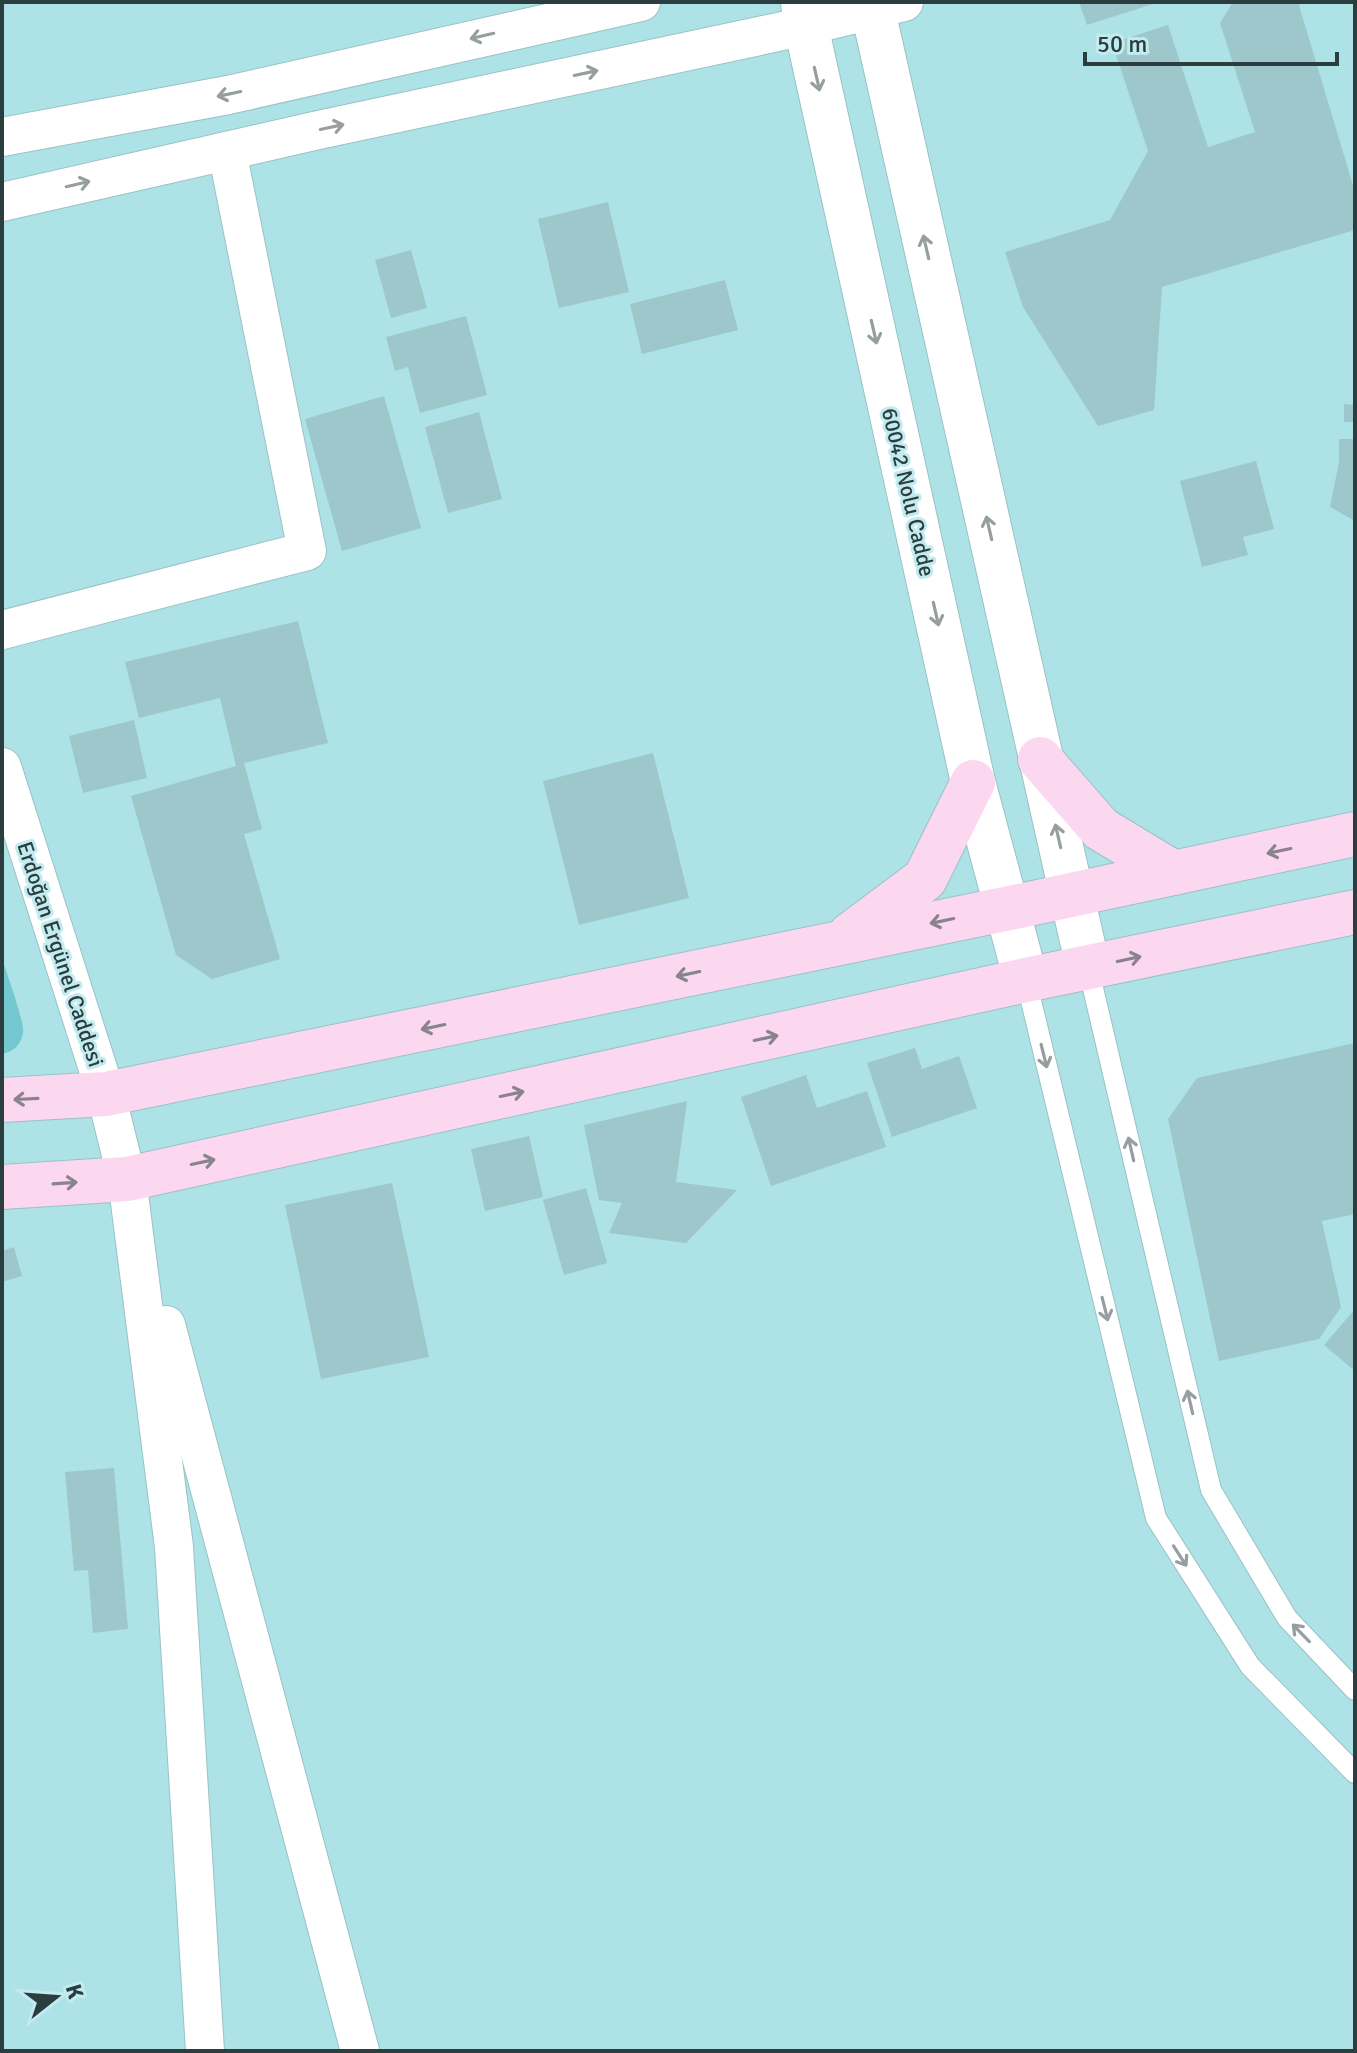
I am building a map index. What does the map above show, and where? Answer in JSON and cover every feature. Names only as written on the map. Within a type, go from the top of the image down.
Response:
[{"type":"main road","points":[[1040,759],[1101,829],[1174,873]]},
{"type":"main road","points":[[839,943],[925,879],[973,782]]},
{"type":"main road","points":[[2,1100],[106,1094],[1355,834]]},
{"type":"main road","points":[[2,1187],[127,1179],[1026,980],[1355,912]]},
{"type":"street","points":[[2,137],[228,95],[641,2]]},
{"type":"street","points":[[2,202],[804,14],[882,5],[1040,759],[1088,967]]},
{"type":"street","name":"60042 Nolu Cadde","points":[[804,14],[973,782],[1026,980]]},
{"type":"street","points":[[2,630],[307,551],[227,151]]},
{"type":"street","name":"Erdoğan Ergünel Caddesi","points":[[2,767],[106,1094],[127,1179]]},
{"type":"street","points":[[127,1179],[174,1547],[205,2051]]},
{"type":"street","points":[[127,1179],[360,2051]]},
{"type":"lane","points":[[1088,967],[1211,1490],[1287,1618],[1355,1690]]},
{"type":"lane","points":[[1026,980],[1156,1518],[1250,1666],[1355,1773]]},
{"type":"shaded area","points":[[2,2],[1355,2],[1355,2051],[2,2051]]},
{"type":"shaded area","points":[[2,958],[23,1033],[16,1047],[2,1054]]},
{"type":"building","points":[[1079,2],[1156,2],[1156,3],[1087,25]]},
{"type":"building","points":[[1233,2],[1298,2],[1355,192],[1355,230],[1162,287],[1154,410],[1098,426],[1023,307],[1005,252],[1110,220],[1148,151],[1112,43],[1168,25],[1208,147],[1255,132],[1220,23]]},
{"type":"building","points":[[608,202],[629,292],[559,308],[538,219]]},
{"type":"building","points":[[411,250],[427,308],[391,318],[375,260]]},
{"type":"building","points":[[725,280],[738,330],[642,354],[630,304]]},
{"type":"building","points":[[466,316],[487,395],[420,413],[408,367],[395,371],[386,337]]},
{"type":"building","points":[[384,396],[421,528],[342,551],[305,419]]},
{"type":"building","points":[[1344,404],[1355,405],[1355,422],[1344,422]]},
{"type":"building","points":[[479,412],[502,499],[448,513],[425,427]]},
{"type":"building","points":[[1339,439],[1355,439],[1355,521],[1330,507],[1339,462]]},
{"type":"building","points":[[1256,461],[1274,529],[1243,537],[1248,555],[1202,567],[1180,481]]},
{"type":"building","points":[[298,621],[328,743],[244,763],[262,829],[244,834],[280,959],[212,979],[176,955],[131,796],[236,766],[220,698],[139,718],[125,662]]},
{"type":"building","points":[[134,720],[147,778],[83,793],[69,736]]},
{"type":"building","points":[[653,753],[689,898],[579,925],[543,781]]},
{"type":"building","points":[[1355,1043],[1355,1214],[1322,1221],[1341,1307],[1319,1339],[1219,1361],[1168,1119],[1197,1078]]},
{"type":"building","points":[[915,1048],[922,1069],[959,1056],[977,1108],[892,1137],[867,1063]]},
{"type":"building","points":[[806,1075],[817,1108],[867,1091],[886,1147],[771,1186],[741,1097]]},
{"type":"building","points":[[687,1101],[676,1182],[737,1190],[686,1243],[609,1233],[622,1203],[599,1200],[584,1125]]},
{"type":"building","points":[[529,1136],[543,1197],[485,1211],[471,1149]]},
{"type":"building","points":[[392,1183],[429,1357],[321,1379],[285,1205]]},
{"type":"building","points":[[586,1188],[607,1263],[564,1275],[543,1200]]},
{"type":"building","points":[[14,1247],[22,1276],[2,1282],[2,1251]]},
{"type":"building","points":[[1355,1309],[1355,1371],[1324,1345]]},
{"type":"building","points":[[114,1468],[128,1629],[93,1633],[88,1570],[74,1571],[65,1472]]}]
